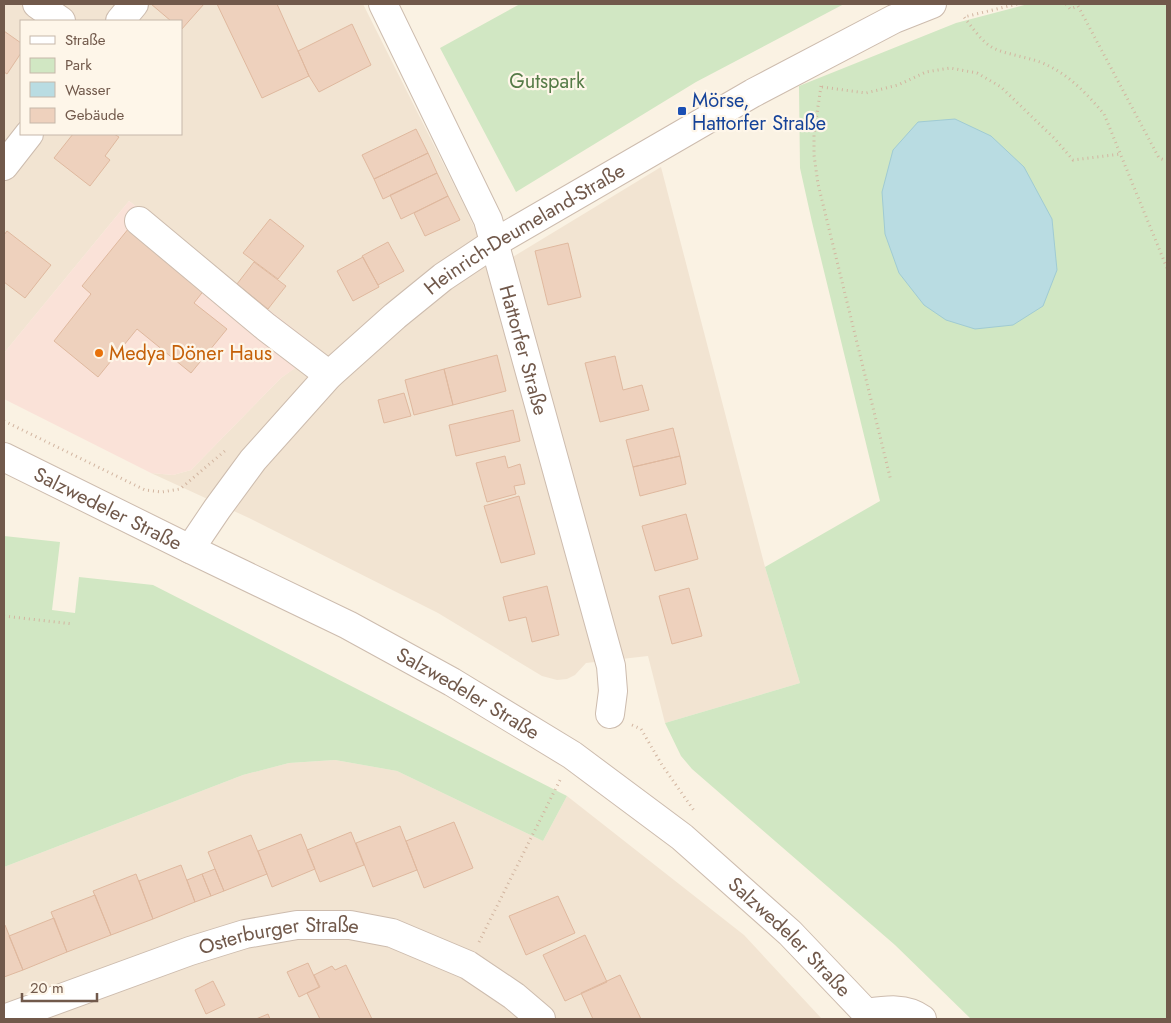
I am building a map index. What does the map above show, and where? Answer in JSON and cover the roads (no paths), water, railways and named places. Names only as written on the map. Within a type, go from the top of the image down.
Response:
[{"type":"street","points":[[37,4],[60,20]]},
{"type":"street","points":[[121,20],[134,4]]},
{"type":"street","name":"Hattorfer Straße","points":[[383,4],[488,220],[611,666],[613,691],[610,714]]},
{"type":"street","name":"Heinrich-Deumeland-Straße","points":[[190,549],[253,460],[329,375],[395,316],[443,277],[494,243],[753,93],[815,75],[894,19],[932,4]]},
{"type":"street","points":[[4,166],[29,135]]},
{"type":"street","points":[[139,221],[266,327],[329,375]]},
{"type":"street","name":"Salzwedeler Straße","points":[[4,456],[348,625],[452,682],[572,755],[682,837],[790,932],[870,1016]]},
{"type":"street","name":"Osterburger Straße","points":[[4,1019],[190,951],[245,934],[297,925],[350,925],[392,933],[468,966],[514,996],[541,1019]]},
{"type":"street","points":[[870,1016],[895,1009],[922,1019]]},
{"type":"water","points":[[955,119],[991,136],[1024,167],[1052,219],[1057,270],[1043,306],[1013,325],[975,329],[946,320],[924,305],[899,273],[885,234],[882,192],[893,150],[918,122]]},
{"type":"place","name":"Mörse, Hattorfer Straße","points":[[682,111]]},
{"type":"place","name":"Medya Döner Haus","points":[[99,353]]},
{"type":"park label","name":"Gutspark","points":[[547,81]]}]
